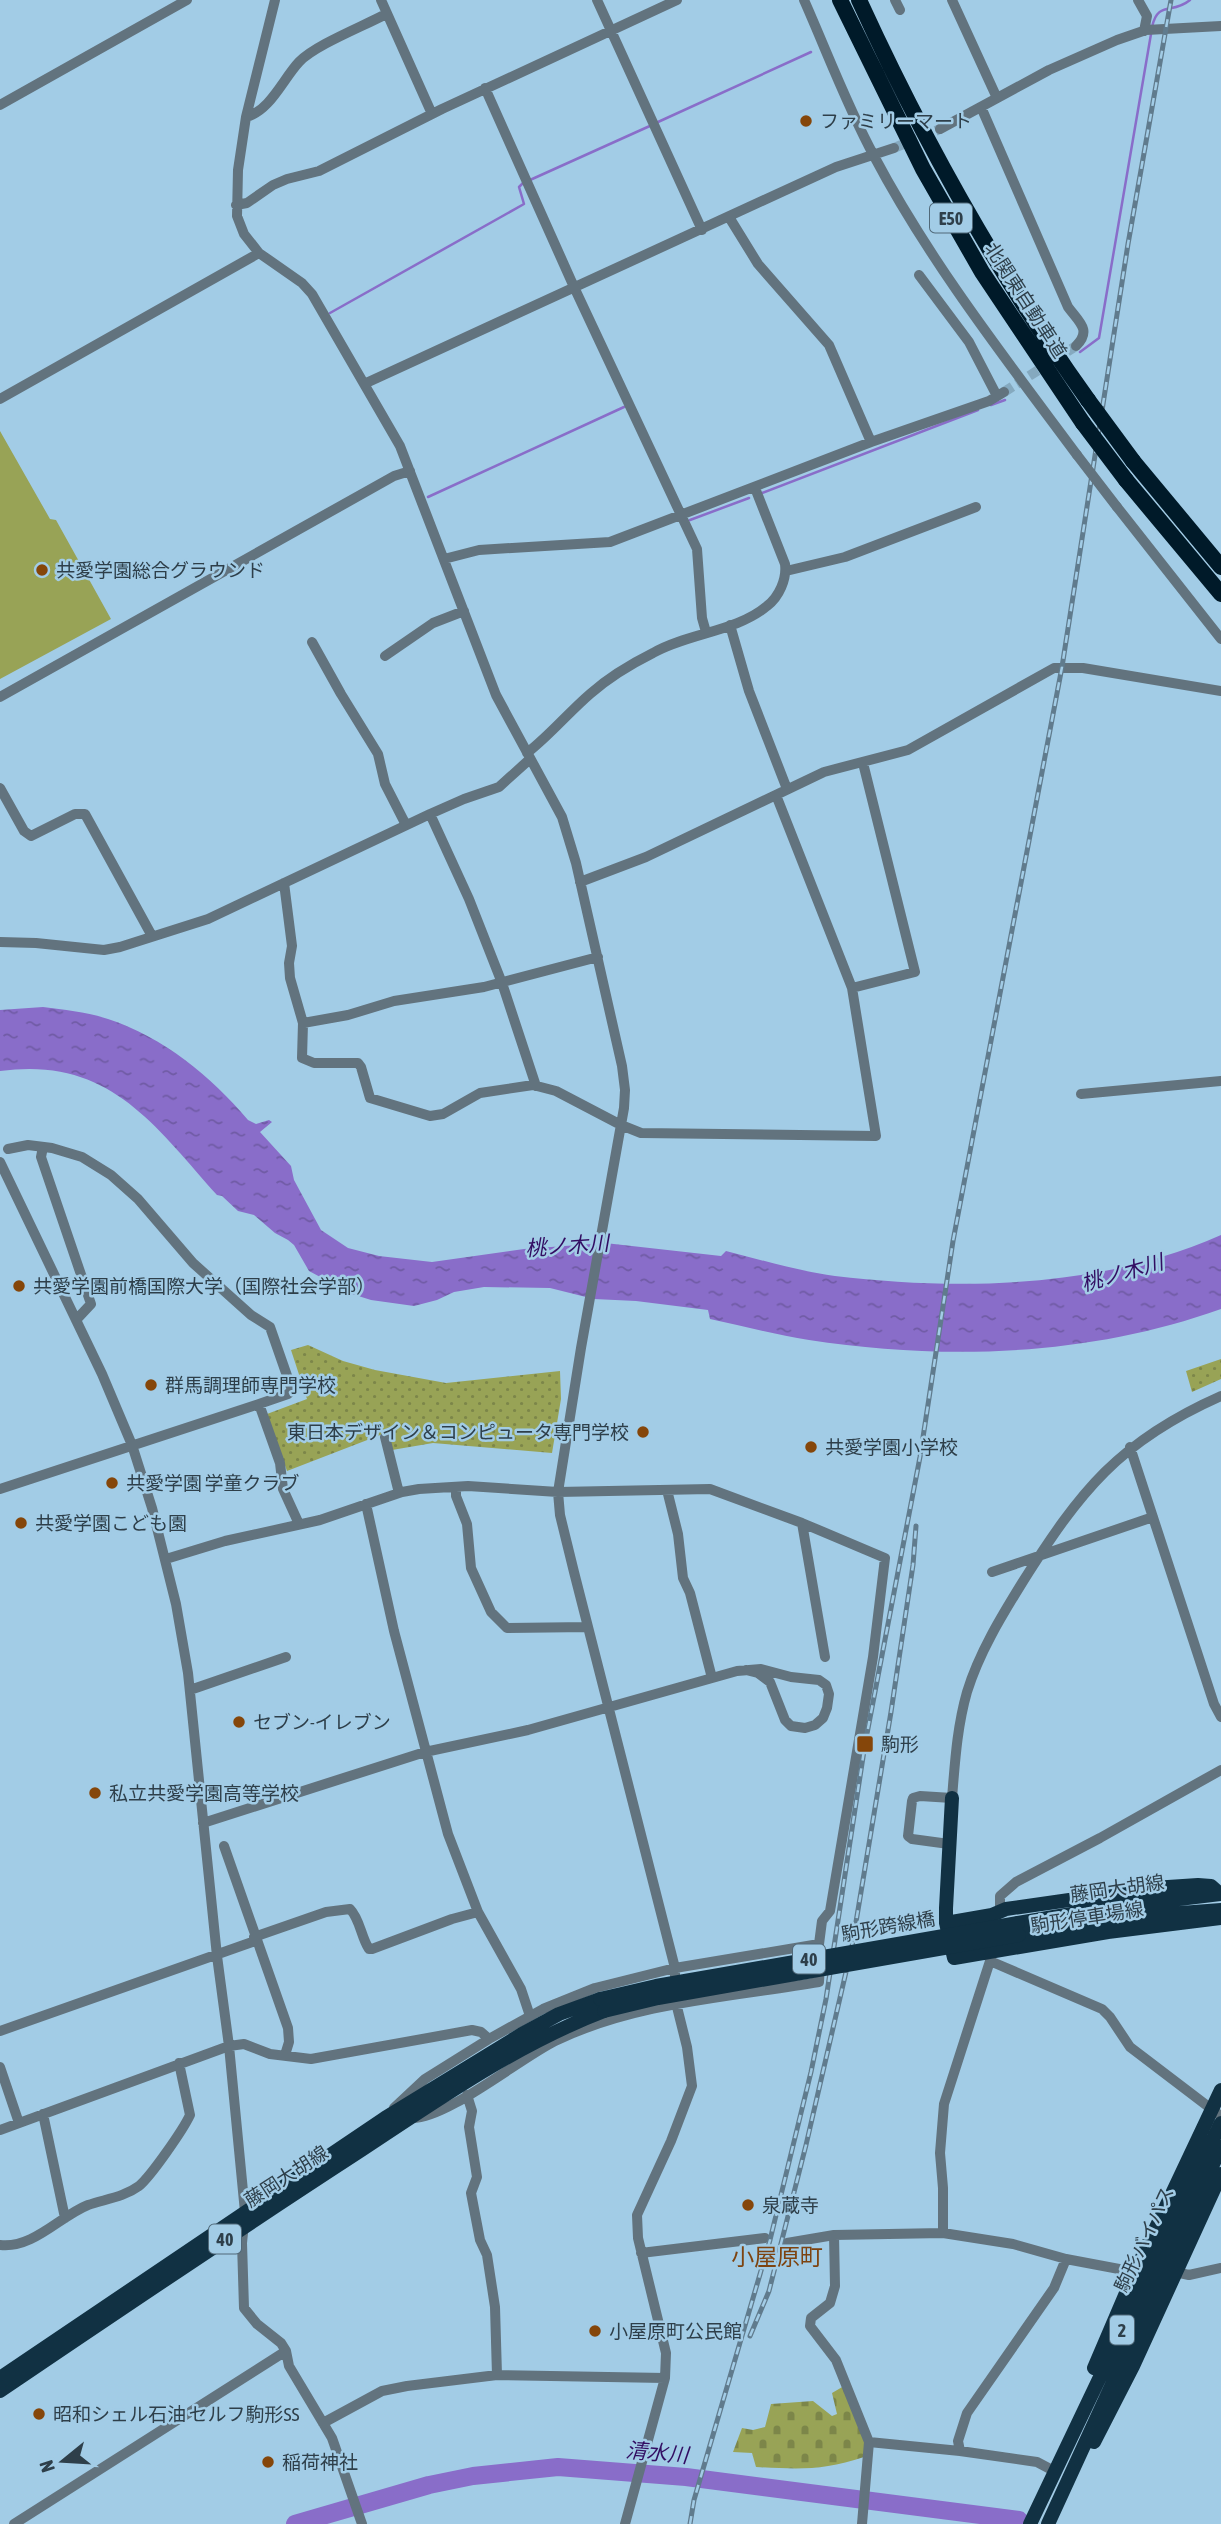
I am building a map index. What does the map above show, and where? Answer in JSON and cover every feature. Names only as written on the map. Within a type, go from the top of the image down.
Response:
[{"type":"highway","name":"北関東自動車道","points":[[840,0],[918,159],[976,262],[1083,423],[1126,480],[1221,594]]},
{"type":"highway","name":"北関東自動車道","points":[[859,0],[917,121],[974,225],[1031,317],[1133,461],[1221,567]]},
{"type":"main road","name":"駒形停車場線","points":[[952,1798],[946,1923],[954,1958],[989,1957],[1108,1932],[1221,1918]]},
{"type":"main road","name":"駒形停車場線","points":[[946,1923],[992,1915],[1000,1910],[1153,1888],[1204,1884],[1220,1894]]},
{"type":"main road","name":"藤岡大胡線","points":[[1018,1929],[1113,1906],[1220,1894]]},
{"type":"main road","name":"藤岡大胡線","points":[[1018,1929],[1221,1910]]},
{"type":"main road","name":"駒形跨線橋","points":[[602,2005],[656,1986],[1018,1929]]},
{"type":"main road","name":"藤岡大胡線","points":[[0,2378],[385,2118],[559,2014],[602,2005]]},
{"type":"main road","name":"藤岡大胡線","points":[[0,2391],[242,2227],[411,2118],[526,2046],[602,2005]]},
{"type":"main road","name":"2","points":[[1062,2455],[1080,2400],[1135,2272],[1217,2125],[1221,2090]]},
{"type":"main road","name":"駒形バイパス","points":[[1030,2524],[1217,2125]]},
{"type":"main road","name":"駒形バイパス","points":[[1048,2524],[1217,2125]]},
{"type":"main road","name":"2","points":[[1062,2492],[1086,2459],[1133,2366],[1221,2174]]},
{"type":"street","points":[[0,105],[187,0]]},
{"type":"street","points":[[275,0],[246,117],[238,170],[236,205],[239,224],[259,253],[302,284],[312,295],[396,439],[496,695],[562,817],[598,957],[625,1090],[558,1492],[560,1515],[675,1968],[676,2005],[687,2047],[692,2086],[637,2216],[641,2253],[666,2353],[665,2378],[645,2460],[625,2524]]},
{"type":"street","points":[[381,0],[432,114]]},
{"type":"street","points":[[597,0],[702,230]]},
{"type":"street","points":[[236,205],[247,203],[287,179],[319,171],[485,88],[677,0]]},
{"type":"street","points":[[804,0],[873,154],[939,264],[1077,455],[1221,639]]},
{"type":"street","points":[[953,0],[997,98]]},
{"type":"street","points":[[1138,0],[1147,16],[1144,31]]},
{"type":"street","points":[[246,117],[255,114],[304,57],[386,14]]},
{"type":"street","points":[[940,129],[1049,70],[1144,31],[1221,26]]},
{"type":"street","points":[[485,88],[698,554],[702,618],[706,632]]},
{"type":"street","points":[[981,107],[1068,307],[1083,328],[1085,334],[1076,346]]},
{"type":"street","points":[[364,384],[836,167],[894,148]]},
{"type":"street","points":[[729,217],[758,264],[828,345],[871,442]]},
{"type":"street","points":[[0,399],[259,253]]},
{"type":"street","points":[[444,559],[479,550],[610,542],[1001,394],[969,342],[919,275]]},
{"type":"street","points":[[0,697],[394,476],[410,471]]},
{"type":"street","points":[[0,942],[104,950],[208,919],[430,814],[499,788],[588,696],[607,681],[652,653],[758,614],[776,598],[786,571],[755,488]]},
{"type":"street","points":[[786,571],[845,557],[976,507]]},
{"type":"street","points":[[385,656],[433,623],[464,611]]},
{"type":"street","points":[[730,625],[749,691],[787,789]]},
{"type":"street","points":[[312,642],[378,754],[385,784],[406,825]]},
{"type":"street","points":[[580,882],[637,862],[824,772],[908,750],[1054,668],[1072,667],[1221,691]]},
{"type":"street","points":[[852,988],[915,972],[863,762]]},
{"type":"street","points":[[0,788],[24,831],[31,836],[75,814],[85,814],[152,936]]},
{"type":"street","points":[[284,883],[292,946],[290,978],[303,1023],[302,1058],[314,1063],[358,1063],[368,1097],[425,1116],[443,1114],[480,1093],[536,1086],[572,1098],[621,1125],[641,1132],[876,1136],[852,988],[776,795]]},
{"type":"street","points":[[430,814],[469,899],[502,982],[536,1086]]},
{"type":"street","points":[[303,1023],[348,1015],[394,1001],[502,982],[598,957]]},
{"type":"street","points":[[1081,1094],[1221,1081]]},
{"type":"street","points":[[0,1489],[259,1404],[288,1394],[292,1390],[270,1327],[251,1315],[193,1264],[138,1199],[111,1175],[82,1157],[43,1147],[28,1145],[8,1149]]},
{"type":"street","points":[[43,1147],[41,1157],[91,1304],[76,1320]]},
{"type":"street","points":[[0,1162],[132,1445],[166,1559],[178,1615],[190,1690],[245,2212],[242,2227],[244,2308],[286,2351],[289,2366],[332,2438],[362,2524]]},
{"type":"street","points":[[950,1844],[912,1839],[907,1831],[913,1798],[952,1798],[959,1726],[968,1690],[1002,1615],[1085,1491],[1130,1447],[1183,1414],[1221,1396]]},
{"type":"street","points":[[259,1404],[280,1463],[283,1489],[299,1524]]},
{"type":"street","points":[[385,1437],[399,1493]]},
{"type":"street","points":[[1130,1447],[1210,1692],[1221,1717]]},
{"type":"street","points":[[166,1559],[320,1520],[399,1493],[456,1487],[558,1492],[710,1489],[802,1523],[885,1558],[873,1657],[830,1911],[822,1921],[819,1982],[628,2015],[555,2041],[432,2116],[411,2118]]},
{"type":"street","points":[[456,1487],[456,1496],[467,1524],[471,1567],[491,1612],[507,1628],[588,1628]]},
{"type":"street","points":[[667,1490],[678,1534],[683,1578],[690,1593],[712,1678]]},
{"type":"street","points":[[366,1504],[394,1631],[448,1834],[478,1912],[517,1979],[530,2016]]},
{"type":"street","points":[[992,1572],[1153,1517]]},
{"type":"street","points":[[802,1523],[825,1657]]},
{"type":"street","points":[[190,1690],[286,1657]]},
{"type":"street","points":[[203,1823],[425,1752],[528,1730],[746,1670],[761,1669],[823,1682],[829,1698],[823,1718],[815,1725],[805,1728],[791,1726],[785,1720],[770,1682],[758,1673],[746,1670]]},
{"type":"street","points":[[1000,1910],[1000,1896],[1016,1882],[1221,1770]]},
{"type":"street","points":[[224,1846],[289,2035],[285,2055]]},
{"type":"street","points":[[0,2031],[217,1956],[326,1912],[350,1909],[364,1941],[369,1949],[372,1949],[478,1912]]},
{"type":"street","points":[[385,2118],[425,2079],[489,2039],[530,2016],[595,1988],[675,1968],[819,1944]]},
{"type":"street","points":[[943,2233],[940,2153],[944,2104],[989,1957],[1102,2009],[1130,2047],[1217,2125]]},
{"type":"street","points":[[0,2130],[229,2046],[244,2045],[270,2054],[311,2059],[472,2030],[481,2032],[489,2039]]},
{"type":"street","points":[[0,2245],[8,2246],[33,2237],[86,2206],[127,2193],[142,2184],[190,2115],[179,2063]]},
{"type":"street","points":[[0,2067],[19,2123]]},
{"type":"street","points":[[465,2096],[472,2110],[469,2127],[477,2177],[471,2193],[480,2240],[487,2256],[495,2307],[497,2375]]},
{"type":"street","points":[[43,2114],[65,2218]]},
{"type":"street","points":[[787,2243],[834,2235],[943,2233],[1013,2244],[1066,2259],[1135,2272]]},
{"type":"street","points":[[834,2235],[835,2286],[831,2303],[811,2318],[810,2326],[836,2360],[869,2442],[862,2524]]},
{"type":"street","points":[[641,2253],[765,2238]]},
{"type":"street","points":[[960,2451],[960,2429],[967,2413],[1054,2288],[1066,2259]]},
{"type":"street","points":[[1175,2272],[1189,2274],[1221,2268]]},
{"type":"street","points":[[14,2524],[286,2351]]},
{"type":"street","points":[[323,2423],[382,2391],[497,2375],[665,2378]]},
{"type":"street","points":[[869,2442],[1037,2462],[1054,2471]]},
{"type":"green space","name":"共愛学園総合グラウンド","points":[[0,431],[50,519],[56,520],[111,619],[0,679]]},
{"type":"green space","points":[[308,1345],[343,1361],[375,1370],[446,1383],[560,1371],[561,1399],[552,1453],[433,1443],[392,1450],[388,1432],[287,1471],[267,1414],[307,1399],[291,1350]]},
{"type":"green space","points":[[1221,1359],[1221,1379],[1192,1392],[1186,1371]]},
{"type":"green space","points":[[844,2386],[865,2442],[864,2457],[823,2467],[756,2467],[752,2453],[733,2452],[742,2428],[753,2430],[765,2427],[771,2404],[813,2401],[832,2416],[837,2414],[832,2393]]},
{"type":"water","name":"桃ノ木川","points":[[43,1007],[100,1017],[148,1036],[202,1073],[248,1120],[256,1124],[269,1120],[272,1122],[260,1132],[291,1166],[294,1180],[321,1230],[348,1248],[379,1256],[432,1262],[524,1249],[605,1243],[721,1256],[726,1251],[835,1276],[883,1281],[982,1284],[1080,1275],[1128,1266],[1175,1253],[1221,1235],[1221,1309],[1121,1337],[1017,1350],[965,1352],[861,1347],[809,1340],[710,1319],[708,1310],[594,1299],[550,1288],[484,1287],[454,1292],[414,1306],[371,1300],[352,1294],[309,1271],[294,1245],[254,1215],[238,1211],[222,1196],[217,1195],[149,1120],[125,1100],[99,1085],[70,1074],[38,1069],[0,1071],[0,1010]]},
{"type":"waterway","points":[[1152,27],[1158,13],[1190,0]]},
{"type":"waterway","points":[[1080,352],[1099,338],[1151,34]]},
{"type":"waterway","points":[[658,122],[811,52]]},
{"type":"waterway","points":[[530,180],[652,125]]},
{"type":"waterway","points":[[330,313],[524,204],[519,187],[524,182]]},
{"type":"waterway","points":[[991,405],[1005,400]]},
{"type":"waterway","points":[[428,497],[624,407]]},
{"type":"waterway","points":[[762,493],[978,410]]},
{"type":"waterway","points":[[690,520],[749,498]]},
{"type":"waterway","name":"清水川","points":[[295,2524],[429,2485],[473,2476],[558,2467],[686,2477],[1019,2520]]},
{"type":"tunnel","points":[[894,148],[940,129]]},
{"type":"tunnel","points":[[1004,392],[1076,346]]},
{"type":"railway","points":[[690,2524],[694,2500],[770,2240],[826,1999],[865,1744],[920,1457],[953,1241],[1062,667],[1128,244],[1171,0]]},
{"type":"railway","points":[[750,2336],[769,2291],[852,1946],[891,1712],[913,1565],[916,1526]]},
{"type":"place","name":"ファミリーマート","points":[[806,121]]},
{"type":"place","name":"共愛学園総合グラウンド","points":[[42,570]]},
{"type":"place","name":"共愛学園前橋国際大学（国際社会学部）","points":[[19,1286]]},
{"type":"place","name":"群馬調理師専門学校","points":[[151,1385]]},
{"type":"place","name":"東日本デザイン＆コンピュータ専門学校","points":[[643,1432]]},
{"type":"place","name":"共愛学園小学校","points":[[811,1447]]},
{"type":"place","name":"共愛学園 学童クラブ","points":[[112,1483]]},
{"type":"place","name":"共愛学園こども園","points":[[21,1523]]},
{"type":"place","name":"セブン-イレブン","points":[[239,1722]]},
{"type":"place","name":"駒形","points":[[865,1744]]},
{"type":"place","name":"私立共愛学園高等学校","points":[[95,1793]]},
{"type":"place","name":"泉蔵寺","points":[[748,2205]]},
{"type":"place","name":"小屋原町公民館","points":[[595,2331]]},
{"type":"place","name":"昭和シェル石油 セルフ駒形SS","points":[[39,2414]]},
{"type":"place","name":"稲荷神社","points":[[268,2462]]},
{"type":"district","name":"小屋原町","points":[[777,2257]]}]
